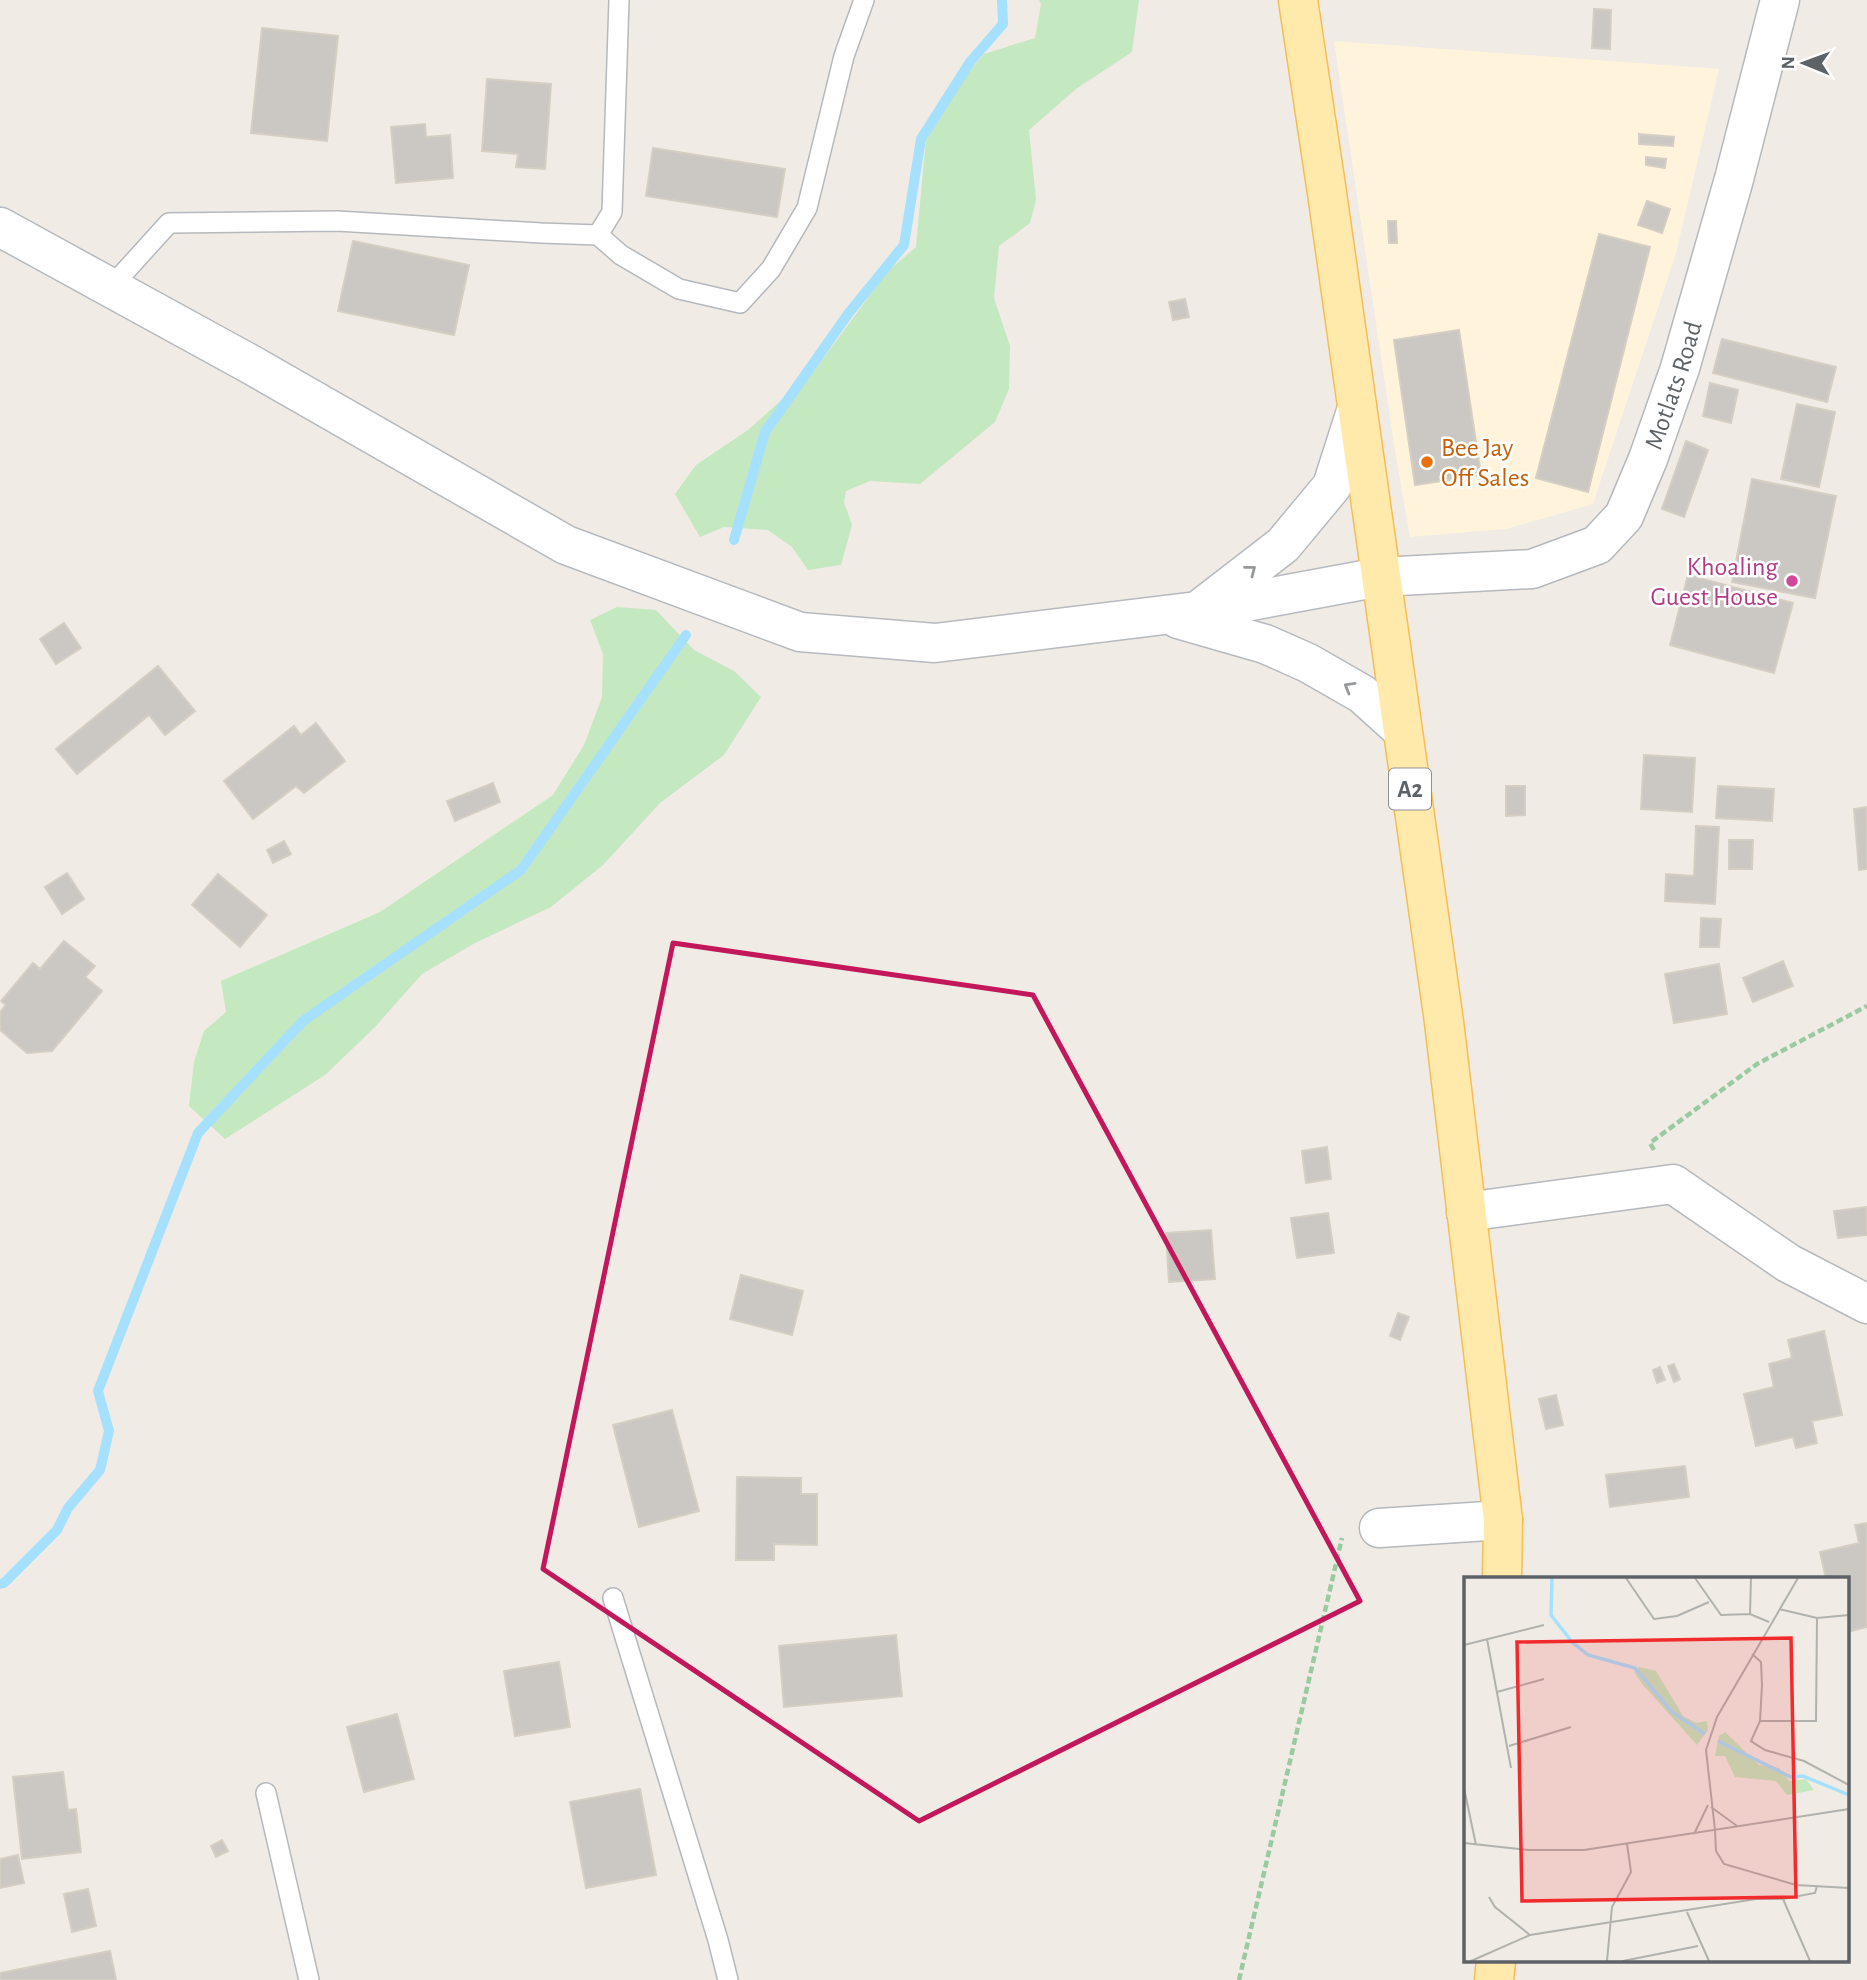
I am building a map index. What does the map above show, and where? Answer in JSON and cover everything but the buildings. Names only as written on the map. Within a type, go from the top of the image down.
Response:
[{"type":"main road","name":"A2","points":[[1298,0],[1328,192],[1444,1023],[1503,1520],[1502,1577]]},
{"type":"main road","name":"Motlats Road","points":[[0,227],[250,364],[566,545],[800,632],[935,643],[1181,613],[1380,577],[1532,569],[1597,545],[1623,516],[1648,459],[1680,368],[1734,179],[1780,0]]},
{"type":"main road","points":[[1181,613],[1283,545],[1332,486],[1357,408]]},
{"type":"main road","points":[[1181,613],[1308,663],[1362,694],[1402,730]]},
{"type":"main road","points":[[1466,1212],[1673,1184],[1788,1263],[1867,1304]]},
{"type":"main road","points":[[1379,1528],[1503,1520]]},
{"type":"main road","points":[[1494,1980],[1496,1962]]},
{"type":"lane","points":[[598,235],[612,212],[619,0]]},
{"type":"lane","points":[[110,288],[169,223],[337,221],[598,235],[621,255],[679,289],[740,303],[771,269],[807,208],[844,56],[864,0]]},
{"type":"lane","points":[[613,1598],[728,1980]]},
{"type":"lane","points":[[266,1793],[309,1980]]},
{"type":"path","points":[[1673,1184],[1650,1143],[1757,1064],[1867,1006]]},
{"type":"path","points":[[1239,1980],[1340,1539],[1379,1528]]},
{"type":"highlighted area","points":[[673,943],[1033,995],[1360,1601],[919,1821],[543,1569]]},
{"type":"shaded area","points":[[1334,41],[1719,69],[1676,253],[1593,504],[1506,529],[1410,537]]},
{"type":"green space","points":[[1039,0],[1139,0],[1132,52],[1076,89],[1029,130],[1036,200],[1030,223],[999,246],[994,298],[1010,346],[1009,389],[995,422],[920,484],[870,481],[846,491],[844,502],[852,525],[841,565],[808,570],[792,547],[768,530],[724,527],[700,537],[675,494],[696,465],[748,430],[814,371],[887,272],[916,247],[926,138],[937,108],[984,54],[1035,38],[1041,4]]},
{"type":"green space","points":[[617,607],[656,610],[694,650],[734,671],[761,697],[724,755],[660,803],[603,865],[551,907],[475,943],[422,974],[375,1027],[325,1075],[225,1139],[189,1106],[194,1062],[204,1031],[226,1012],[221,981],[380,912],[553,795],[584,745],[602,697],[603,654],[590,620]]},
{"type":"waterway","points":[[734,540],[765,432],[848,314],[904,245],[921,139],[970,62],[1003,24],[1002,0]]},
{"type":"waterway","points":[[0,1584],[57,1530],[68,1508],[100,1470],[109,1431],[98,1391],[198,1133],[303,1021],[521,870],[686,635]]},
{"type":"place","name":"Bee Jay Off Sales","points":[[1427,462]]},
{"type":"place","name":"Khoaling Guest House","points":[[1792,581]]}]
